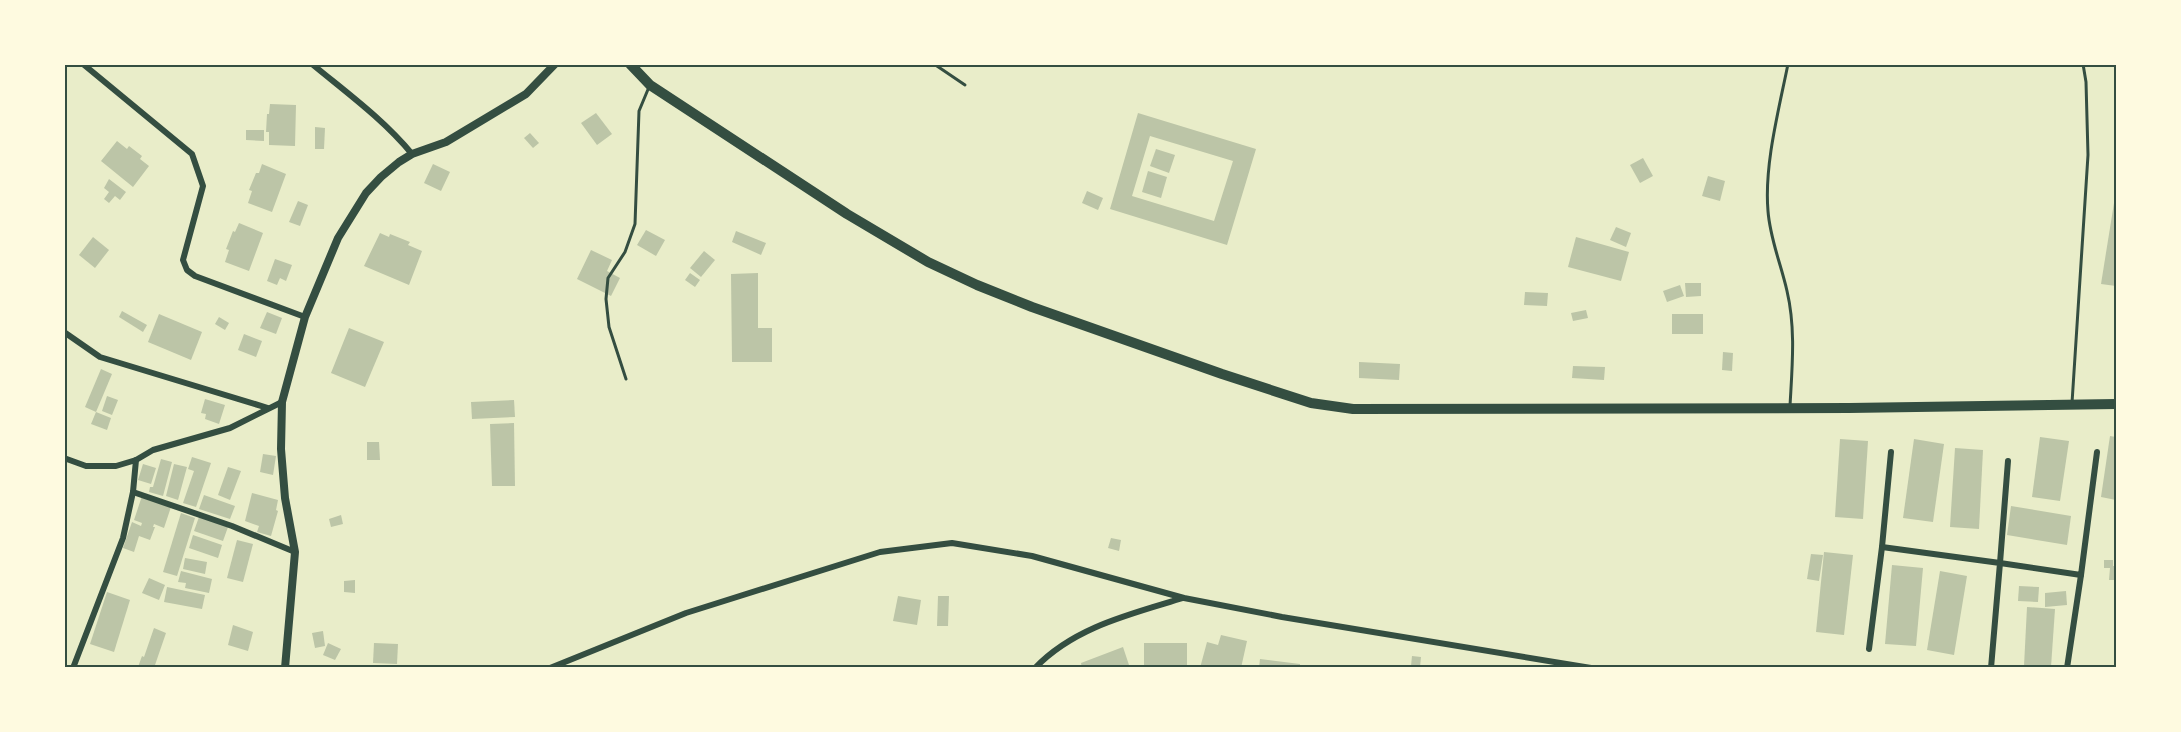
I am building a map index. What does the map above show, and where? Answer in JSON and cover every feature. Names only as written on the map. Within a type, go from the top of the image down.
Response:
[{"type":"main road","points":[[630,64],[650,85],[847,214],[938,267],[1032,307],[1311,403],[1353,410],[2116,404]]},
{"type":"street","points":[[83,64],[192,154],[202,186],[183,260],[187,270],[195,276],[305,317]]},
{"type":"street","points":[[312,64],[372,112],[412,154]]},
{"type":"street","points":[[285,668],[295,552],[285,498],[281,448],[282,402],[305,317],[338,238],[366,193],[381,177],[412,154],[446,142],[517,100],[526,94],[555,64]]},
{"type":"street","points":[[64,332],[100,357],[268,408]]},
{"type":"street","points":[[64,458],[86,466],[116,466],[136,460],[153,450],[230,428],[282,402]]},
{"type":"street","points":[[1869,649],[1891,452]]},
{"type":"street","points":[[2067,668],[2097,452]]},
{"type":"street","points":[[73,668],[123,538],[133,492],[136,460]]},
{"type":"street","points":[[1991,668],[2008,461]]},
{"type":"street","points":[[133,492],[232,526],[295,552]]},
{"type":"street","points":[[550,668],[686,613],[880,552],[952,543],[1032,556],[1184,598],[1282,617],[1591,668]]},
{"type":"street","points":[[1882,547],[2081,575]]},
{"type":"street","points":[[1035,668],[1074,638],[1105,622],[1184,598]]},
{"type":"lane","points":[[934,64],[965,85]]},
{"type":"lane","points":[[1788,64],[1771,157],[1768,209],[1773,243],[1788,292],[1793,340],[1790,408]]},
{"type":"lane","points":[[2072,404],[2088,155],[2086,82],[2083,64]]},
{"type":"lane","points":[[626,379],[609,327],[606,298],[608,278],[625,252],[635,224],[639,111],[650,85]]},
{"type":"building","points":[[270,104],[296,105],[295,146],[269,145],[269,132],[266,132]]},
{"type":"building","points":[[596,113],[612,134],[597,145],[581,123]]},
{"type":"building","points":[[1138,113],[1256,149],[1227,245],[1110,209]],"holes":[[[1150,136],[1233,161],[1214,221],[1132,196]]]},
{"type":"building","points":[[315,127],[325,128],[324,149],[315,149]]},
{"type":"building","points":[[246,130],[264,130],[264,141],[246,140]]},
{"type":"building","points":[[530,133],[539,143],[533,148],[524,138]]},
{"type":"building","points":[[117,141],[127,149],[129,146],[142,156],[140,159],[149,166],[133,187],[101,161]]},
{"type":"building","points":[[1156,149],[1175,155],[1169,173],[1150,166]]},
{"type":"building","points":[[1643,158],[1653,176],[1640,183],[1630,165]]},
{"type":"building","points":[[262,164],[286,174],[272,212],[248,203],[252,191],[249,190]]},
{"type":"building","points":[[433,164],[450,172],[441,191],[424,183]]},
{"type":"building","points":[[1148,171],[1167,177],[1161,198],[1142,192]]},
{"type":"building","points":[[1708,176],[1725,181],[1720,201],[1702,196]]},
{"type":"building","points":[[109,179],[126,192],[120,200],[115,196],[109,203],[104,199],[109,192],[104,188]]},
{"type":"building","points":[[1087,191],[1103,198],[1098,210],[1082,203]]},
{"type":"building","points":[[298,201],[308,205],[300,226],[289,222]]},
{"type":"building","points":[[2114,203],[2116,203],[2116,286],[2101,284]]},
{"type":"building","points":[[239,223],[263,233],[249,271],[225,262],[229,250],[226,249]]},
{"type":"building","points":[[1616,227],[1631,233],[1626,247],[1610,240]]},
{"type":"building","points":[[646,230],[665,240],[656,256],[637,245]]},
{"type":"building","points":[[736,231],[766,243],[761,255],[732,242]]},
{"type":"building","points":[[380,233],[389,237],[390,234],[410,242],[408,245],[422,251],[409,285],[364,266]]},
{"type":"building","points":[[93,237],[109,250],[95,268],[79,255]]},
{"type":"building","points":[[1576,237],[1629,252],[1621,281],[1568,267]]},
{"type":"building","points":[[591,250],[612,260],[607,271],[620,278],[611,296],[577,279]]},
{"type":"building","points":[[704,251],[715,260],[701,277],[690,268]]},
{"type":"building","points":[[275,259],[292,265],[286,281],[280,278],[277,285],[267,281]]},
{"type":"building","points":[[690,273],[700,280],[695,287],[685,280]]},
{"type":"building","points":[[758,273],[758,328],[772,328],[772,362],[732,362],[731,274]]},
{"type":"building","points":[[1685,283],[1701,283],[1701,296],[1686,297]]},
{"type":"building","points":[[1680,285],[1684,296],[1667,302],[1663,291]]},
{"type":"building","points":[[1525,292],[1548,293],[1547,306],[1524,305]]},
{"type":"building","points":[[1586,310],[1588,318],[1573,321],[1571,313]]},
{"type":"building","points":[[122,311],[147,325],[143,332],[119,317]]},
{"type":"building","points":[[267,312],[282,318],[276,334],[260,328]]},
{"type":"building","points":[[159,314],[202,332],[191,360],[148,342]]},
{"type":"building","points":[[1672,314],[1703,314],[1703,334],[1672,334]]},
{"type":"building","points":[[219,317],[229,323],[225,330],[215,324]]},
{"type":"building","points":[[349,328],[384,342],[365,387],[331,373]]},
{"type":"building","points":[[244,334],[262,341],[256,357],[238,350]]},
{"type":"building","points":[[1723,352],[1733,353],[1732,371],[1722,370]]},
{"type":"building","points":[[1359,362],[1400,364],[1399,380],[1359,378]]},
{"type":"building","points":[[1573,366],[1605,367],[1604,380],[1572,378]]},
{"type":"building","points":[[101,369],[112,374],[96,412],[85,407]]},
{"type":"building","points":[[107,396],[118,400],[112,415],[102,411]]},
{"type":"building","points":[[205,399],[225,405],[219,424],[205,419],[206,414],[201,413]]},
{"type":"building","points":[[514,400],[515,417],[472,419],[471,402]]},
{"type":"building","points":[[96,412],[111,418],[107,430],[91,424]]},
{"type":"building","points":[[514,423],[515,486],[492,486],[490,424]]},
{"type":"building","points":[[2110,436],[2116,437],[2116,500],[2101,497]]},
{"type":"building","points":[[2040,437],[2069,441],[2060,501],[2032,497]]},
{"type":"building","points":[[1840,439],[1868,441],[1863,519],[1835,517]]},
{"type":"building","points":[[1914,439],[1944,444],[1933,522],[1903,518]]},
{"type":"building","points":[[367,442],[379,442],[380,460],[367,460]]},
{"type":"building","points":[[1955,448],[1983,450],[1979,529],[1950,527]]},
{"type":"building","points":[[263,454],[276,456],[273,475],[260,472]]},
{"type":"building","points":[[192,457],[211,463],[196,507],[183,503],[194,471],[188,469]]},
{"type":"building","points":[[161,459],[172,462],[163,496],[149,492],[150,487],[153,487]]},
{"type":"building","points":[[143,464],[156,468],[151,484],[138,480]]},
{"type":"building","points":[[174,464],[187,467],[178,500],[166,496]]},
{"type":"building","points":[[228,467],[241,471],[230,500],[218,495]]},
{"type":"building","points":[[252,493],[278,500],[276,510],[278,511],[271,536],[257,532],[259,526],[245,521]]},
{"type":"building","points":[[204,495],[235,506],[230,519],[199,509]]},
{"type":"building","points":[[142,496],[171,507],[164,528],[154,524],[150,540],[139,536],[134,552],[123,548],[132,522],[141,526],[142,523],[134,520]]},
{"type":"building","points":[[2011,506],[2071,516],[2067,545],[2007,535]]},
{"type":"building","points":[[181,513],[195,518],[177,576],[163,572]]},
{"type":"building","points":[[341,515],[343,524],[331,527],[329,519]]},
{"type":"building","points":[[199,517],[228,527],[223,541],[194,531]]},
{"type":"building","points":[[193,535],[222,545],[218,558],[189,548]]},
{"type":"building","points":[[1111,538],[1121,540],[1119,551],[1108,548]]},
{"type":"building","points":[[237,540],[253,544],[243,582],[227,578]]},
{"type":"building","points":[[1824,552],[1853,555],[1844,635],[1816,632]]},
{"type":"building","points":[[1811,554],[1823,555],[1819,581],[1807,579]]},
{"type":"building","points":[[185,558],[207,562],[205,574],[183,569]]},
{"type":"building","points":[[2104,560],[2113,560],[2113,566],[2116,566],[2116,580],[2109,580],[2110,568],[2104,568]]},
{"type":"building","points":[[1892,565],[1923,568],[1916,646],[1885,644]]},
{"type":"building","points":[[181,571],[212,579],[209,593],[185,588],[186,583],[178,582]]},
{"type":"building","points":[[1940,571],[1967,576],[1954,655],[1927,650]]},
{"type":"building","points":[[149,578],[165,585],[159,600],[142,593]]},
{"type":"building","points":[[355,580],[355,593],[344,592],[344,581]]},
{"type":"building","points":[[2019,586],[2039,587],[2038,602],[2018,601]]},
{"type":"building","points":[[167,587],[205,595],[202,609],[164,602]]},
{"type":"building","points":[[2066,591],[2067,605],[2045,607],[2045,593]]},
{"type":"building","points":[[107,592],[130,600],[114,652],[90,644]]},
{"type":"building","points":[[898,596],[921,600],[917,625],[893,621]]},
{"type":"building","points":[[938,596],[949,596],[948,626],[937,626]]},
{"type":"building","points":[[2027,607],[2055,609],[2051,667],[2024,666]]},
{"type":"building","points":[[233,625],[253,632],[248,651],[228,645]]},
{"type":"building","points":[[154,628],[166,633],[155,665],[162,668],[138,667],[142,656],[144,657]]},
{"type":"building","points":[[323,631],[325,646],[315,648],[312,633]]},
{"type":"building","points":[[1221,635],[1247,641],[1241,668],[1200,668],[1207,642],[1218,645]]},
{"type":"building","points":[[328,643],[341,649],[335,660],[323,655]]},
{"type":"building","points":[[374,643],[398,644],[397,664],[373,663]]},
{"type":"building","points":[[1144,643],[1187,643],[1187,668],[1144,668]]},
{"type":"building","points":[[1123,647],[1130,668],[1082,668],[1081,663]]},
{"type":"building","points":[[1412,656],[1421,657],[1420,667],[1411,666]]},
{"type":"building","points":[[1260,659],[1300,664],[1300,668],[1259,668]]}]
